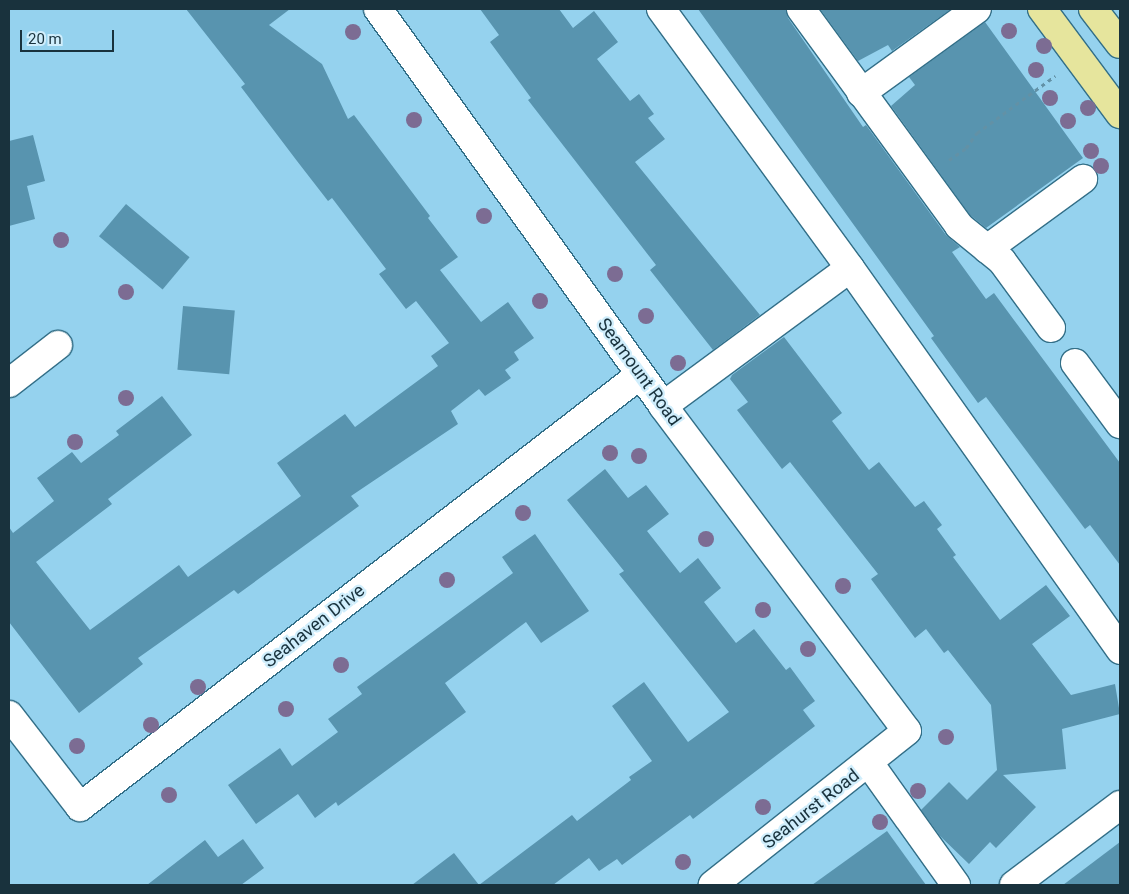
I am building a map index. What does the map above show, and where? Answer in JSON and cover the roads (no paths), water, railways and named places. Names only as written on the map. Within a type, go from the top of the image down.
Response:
[{"type":"main road","points":[[1042,9],[1120,114]]},
{"type":"main road","points":[[1093,9],[1120,44]]},
{"type":"street","name":"Seamount Road","points":[[378,9],[663,406],[907,731]]},
{"type":"street","points":[[660,9],[850,268],[1120,650]]},
{"type":"street","points":[[801,9],[960,226],[1002,261],[1051,328]]},
{"type":"street","points":[[862,93],[977,9]]},
{"type":"street","points":[[987,249],[1083,179]]},
{"type":"street","points":[[663,406],[850,268]]},
{"type":"street","points":[[9,383],[58,345]]},
{"type":"street","points":[[1075,364],[1120,424]]},
{"type":"street","name":"Seahaven Drive","points":[[9,715],[80,807],[640,374]]},
{"type":"street","name":"Seahurst Road","points":[[713,885],[907,731]]},
{"type":"street","points":[[869,763],[956,885]]},
{"type":"street","points":[[1014,885],[1120,804]]}]
